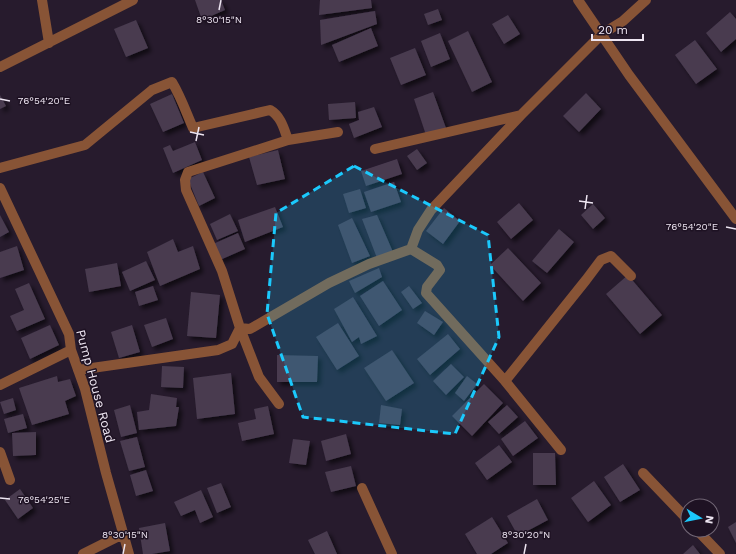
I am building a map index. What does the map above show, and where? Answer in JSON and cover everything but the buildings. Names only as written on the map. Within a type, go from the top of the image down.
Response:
[{"type":"street","points":[[42,0],[49,43]]},
{"type":"street","points":[[0,67],[133,0]]},
{"type":"street","points":[[578,0],[629,75],[736,219]]},
{"type":"street","points":[[411,249],[418,230],[431,210],[521,115],[602,34],[624,21],[646,0]]},
{"type":"street","points":[[0,168],[85,145],[152,90],[172,82],[184,104],[193,128],[270,110],[279,117],[288,140]]},
{"type":"street","points":[[375,149],[521,115]]},
{"type":"street","points":[[279,404],[260,377],[240,328],[222,271],[186,190],[185,180],[188,172],[192,170],[288,140],[338,132]]},
{"type":"street","name":"Pump House Road","points":[[0,188],[69,334],[71,350],[85,389],[128,554]]},
{"type":"street","points":[[240,328],[250,329],[329,283],[369,264],[411,249]]},
{"type":"street","points":[[411,249],[437,265],[440,270],[427,287],[426,292],[505,381],[561,450]]},
{"type":"street","points":[[505,381],[601,260],[611,256],[631,276]]},
{"type":"street","points":[[78,370],[218,350],[232,344],[240,328]]},
{"type":"street","points":[[0,385],[71,350]]},
{"type":"street","points":[[0,452],[10,480]]},
{"type":"street","points":[[643,473],[680,512]]},
{"type":"street","points":[[362,488],[392,554]]},
{"type":"street","points":[[83,554],[123,534]]},
{"type":"street","points":[[705,538],[720,554]]},
{"type":"highlighted area","points":[[354,166],[488,235],[499,337],[455,434],[303,417],[267,314],[276,213]]}]
